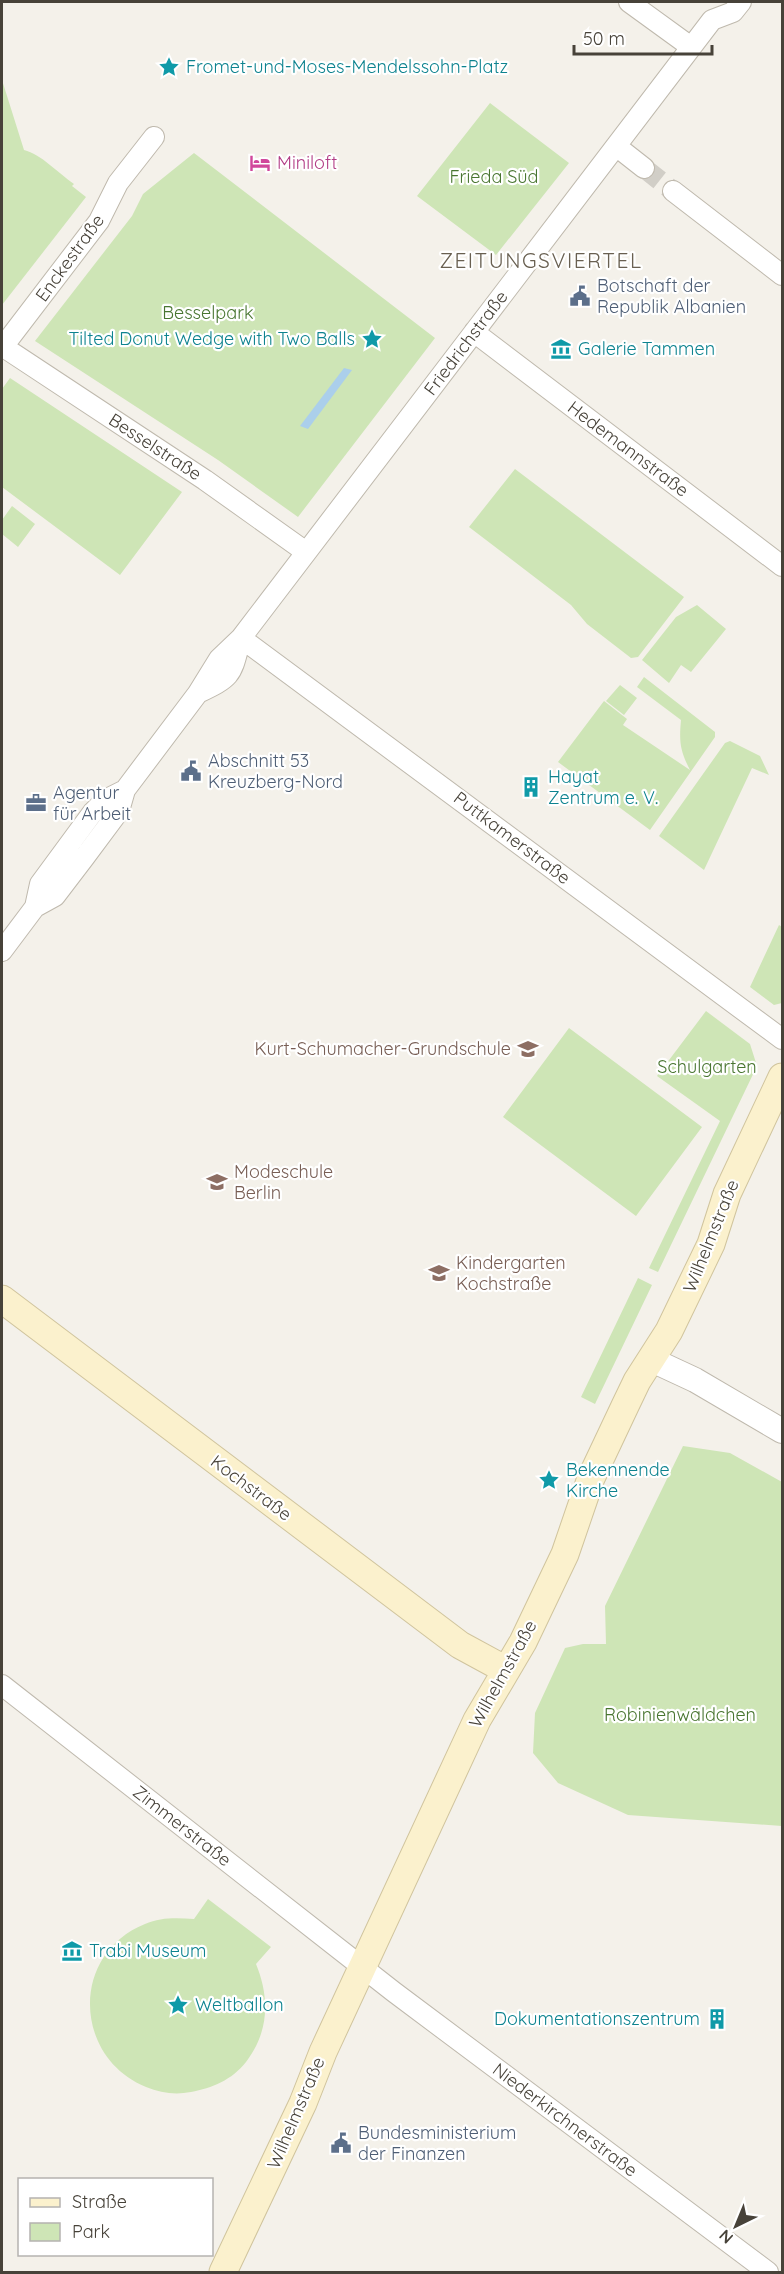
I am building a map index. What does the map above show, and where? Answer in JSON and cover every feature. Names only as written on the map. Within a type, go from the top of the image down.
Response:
[{"type":"main road","name":"Wilhelmstraße","points":[[223,2272],[303,2103],[322,2052],[477,1720],[523,1642],[565,1554],[591,1478],[610,1436],[637,1381],[652,1360],[680,1310],[711,1244],[727,1194],[783,1077]]},
{"type":"main road","name":"Kochstraße","points":[[2,1299],[460,1645],[506,1670]]},
{"type":"street","points":[[629,2],[691,48]]},
{"type":"street","name":"Friedrichstraße","points":[[2,951],[35,907],[55,896],[84,858],[119,811],[125,790],[198,693],[224,681],[232,669],[241,638],[691,48],[713,11],[733,12],[741,2]]},
{"type":"street","name":"Enckestraße","points":[[2,347],[99,221],[118,183],[154,137]]},
{"type":"street","points":[[616,146],[644,168]]},
{"type":"street","points":[[673,191],[779,272]]},
{"type":"street","name":"Hedemannstraße","points":[[474,332],[783,566]]},
{"type":"street","name":"Besselstraße","points":[[2,347],[204,480],[306,552]]},
{"type":"street","name":"Puttkamerstraße","points":[[241,638],[764,1028],[783,1039]]},
{"type":"street","points":[[652,1360],[695,1380],[783,1431]]},
{"type":"street","name":"Zimmerstraße","points":[[2,1685],[362,1967]]},
{"type":"street","name":"Niederkirchnerstraße","points":[[362,1967],[768,2272]]},
{"type":"green space","points":[[2,80],[24,150],[37,155],[49,164],[86,197],[2,305]]},
{"type":"green space","name":"Frieda Süd","points":[[490,103],[569,163],[496,255],[417,196]]},
{"type":"green space","name":"Besselpark","points":[[194,153],[435,338],[298,517],[218,460],[35,341],[132,216],[143,194]]},
{"type":"green space","points":[[10,378],[182,492],[120,575],[2,487],[2,389]]},
{"type":"green space","points":[[515,469],[684,597],[638,657],[631,658],[587,624],[571,605],[469,527]]},
{"type":"green space","points":[[12,506],[35,524],[18,547],[2,534],[2,520]]},
{"type":"green space","points":[[697,605],[726,629],[691,672],[681,665],[669,683],[642,660],[676,617]]},
{"type":"green space","points":[[644,677],[715,732],[715,737],[650,830],[558,762],[604,701],[627,719],[623,725],[690,770],[681,746],[681,720],[637,687]]},
{"type":"green space","points":[[620,685],[637,698],[624,715],[606,701]]},
{"type":"green space","points":[[730,741],[760,756],[769,775],[752,768],[704,870],[659,836],[725,743]]},
{"type":"green space","points":[[779,925],[782,927],[782,1003],[774,1005],[750,987]]},
{"type":"green space","name":"Schulgarten","points":[[706,1011],[750,1044],[757,1066],[658,1272],[649,1268],[720,1121],[657,1076]]},
{"type":"green space","points":[[569,1028],[702,1127],[636,1216],[503,1117]]},
{"type":"green space","points":[[638,1278],[652,1285],[595,1404],[581,1397]]},
{"type":"green space","name":"Robinienwäldchen","points":[[683,1446],[730,1453],[782,1482],[782,1826],[628,1815],[558,1783],[533,1753],[535,1713],[565,1648],[583,1644],[606,1644],[605,1606]]},
{"type":"green space","points":[[208,1899],[271,1947],[256,1964],[264,1989],[263,2027],[254,2051],[246,2062],[228,2078],[191,2092],[157,2091],[122,2073],[104,2053],[94,2030],[90,2005],[93,1981],[103,1958],[121,1938],[157,1920],[194,1919]]},
{"type":"water","points":[[344,368],[352,370],[308,429],[300,426]]},
{"type":"tunnel","points":[[644,168],[673,191]]},
{"type":"place","name":"Fromet-und-Moses-Mendelssohn-Platz","points":[[169,67]]},
{"type":"place","name":"Miniloft","points":[[260,163]]},
{"type":"place","name":"Botschaft der Republik Albanien","points":[[580,296]]},
{"type":"place","name":"Tilted Donut Wedge with Two Balls","points":[[372,339]]},
{"type":"place","name":"Galerie Tammen","points":[[561,349]]},
{"type":"place","name":"Abschnitt 53 Kreuzberg-Nord","points":[[191,771]]},
{"type":"place","name":"Hayat Zentrum e. V.","points":[[531,787]]},
{"type":"place","name":"Agentur für Arbeit","points":[[36,803]]},
{"type":"place","name":"Kurt-Schumacher-Grundschule","points":[[528,1049]]},
{"type":"place","name":"Modeschule Berlin","points":[[217,1182]]},
{"type":"place","name":"Kindergarten Kochstraße","points":[[439,1273]]},
{"type":"place","name":"Bekennende Kirche","points":[[549,1480]]},
{"type":"place","name":"Trabi Museum","points":[[72,1951]]},
{"type":"place","name":"Weltballon","points":[[178,2005]]},
{"type":"place","name":"Dokumentationszentrum","points":[[717,2019]]},
{"type":"place","name":"Bundesministerium der Finanzen","points":[[341,2143]]},
{"type":"district","name":"ZEITUNGSVIERTEL","points":[[541,261]]}]
